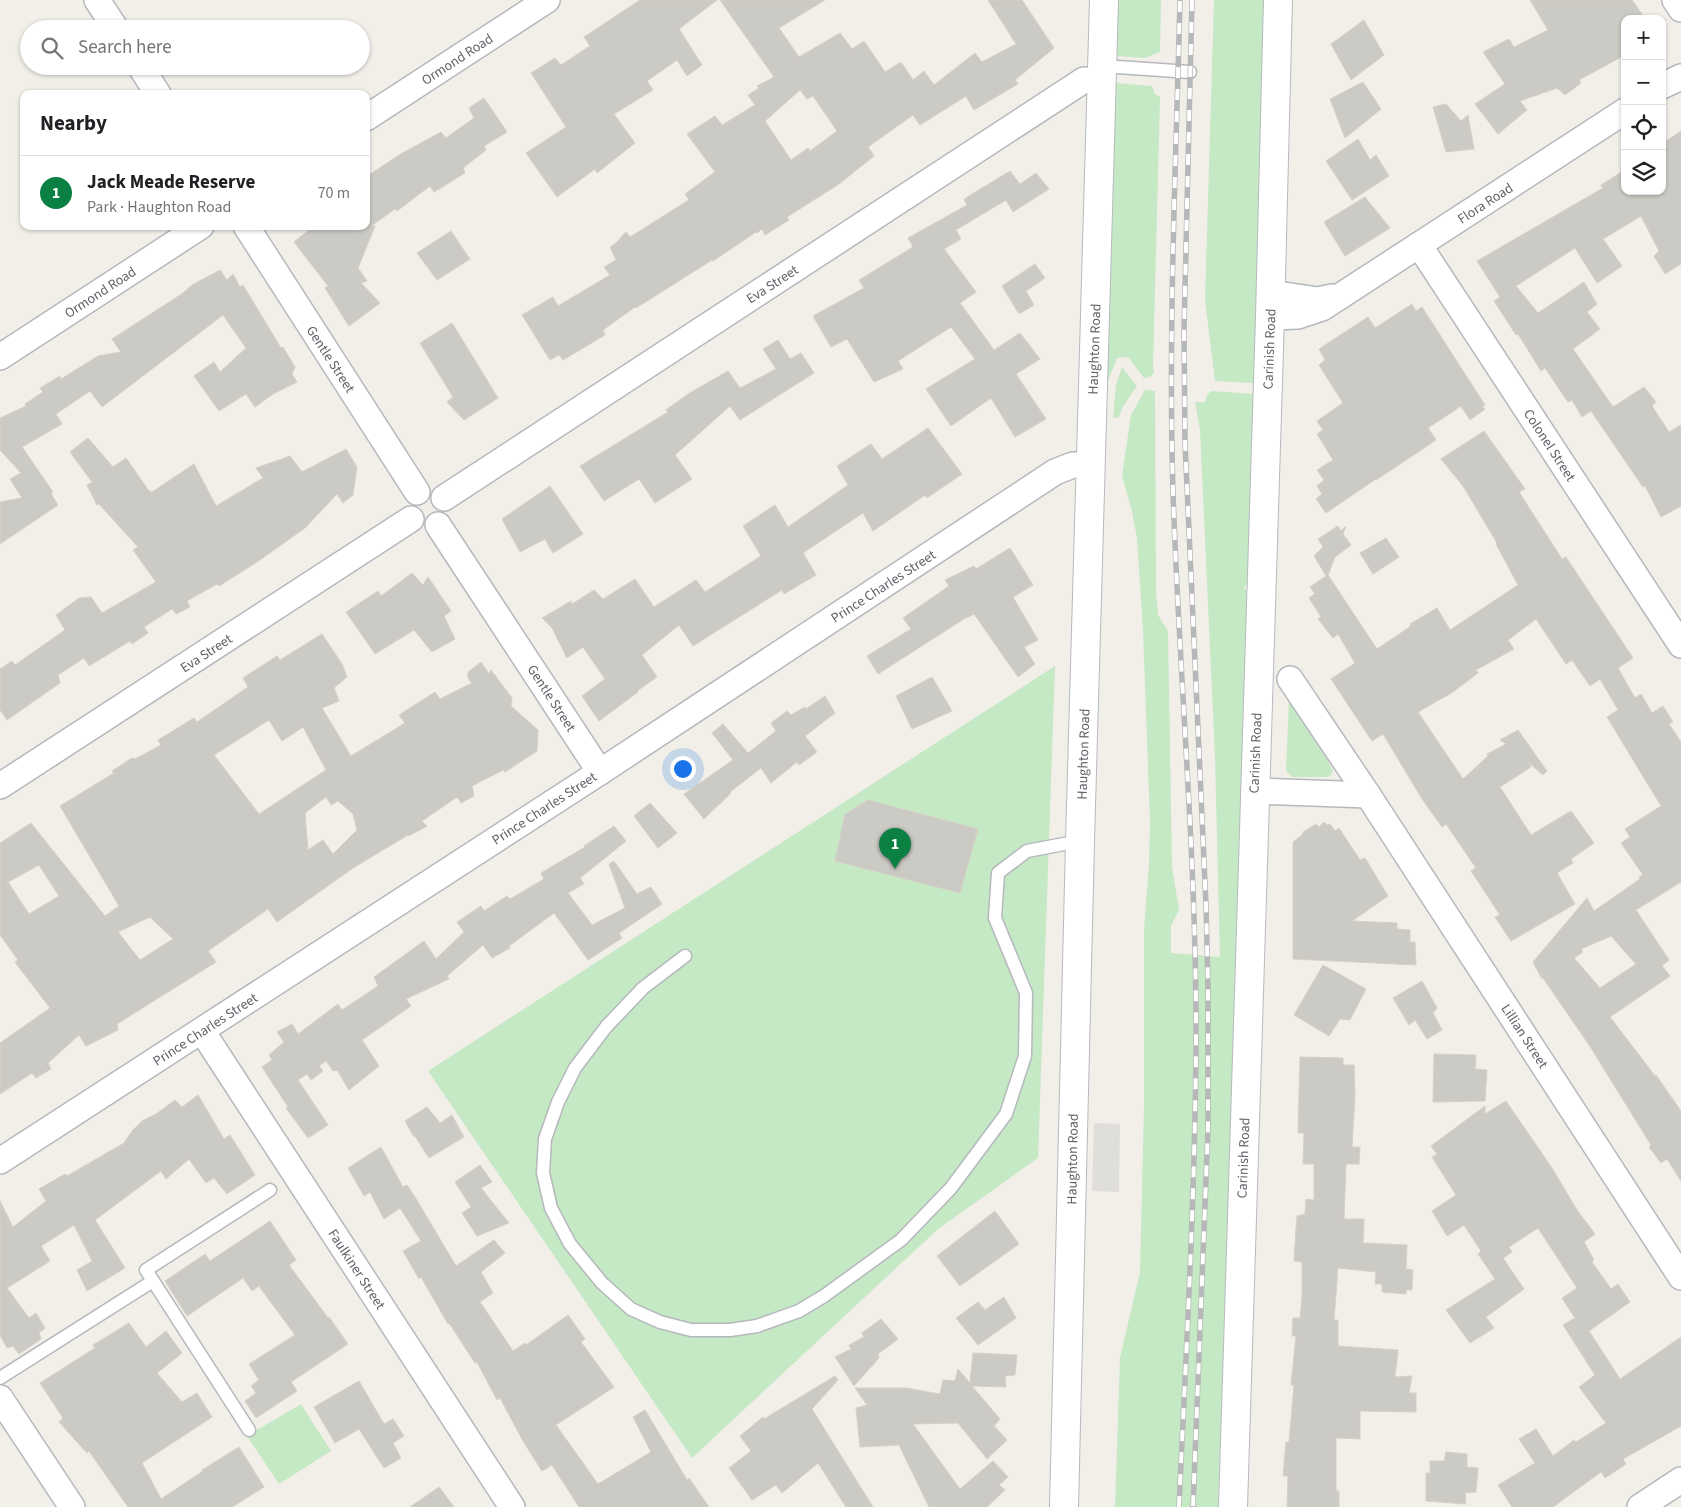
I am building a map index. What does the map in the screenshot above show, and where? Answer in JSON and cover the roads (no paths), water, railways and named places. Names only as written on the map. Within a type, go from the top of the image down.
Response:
[{"type":"street","points":[[97,0],[110,20]]},
{"type":"street","name":"Ormond Road","points":[[370,115],[547,0]]},
{"type":"street","name":"Haughton Road","points":[[1064,1507],[1080,841],[1104,0]]},
{"type":"street","name":"Carinish Road","points":[[1233,1507],[1254,791],[1271,305],[1278,0]]},
{"type":"street","points":[[1675,0],[1681,10]]},
{"type":"street","name":"Eva Street","points":[[444,498],[1084,80],[1102,74]]},
{"type":"street","points":[[146,75],[155,90]]},
{"type":"street","name":"Flora Road","points":[[1271,305],[1318,300],[1344,294],[1621,114]]},
{"type":"street","name":"Ormond Road","points":[[0,357],[195,230]]},
{"type":"street","name":"Gentle Street","points":[[249,230],[417,492]]},
{"type":"street","name":"Colonel Street","points":[[1419,246],[1681,644]]},
{"type":"street","name":"Prince Charles Street","points":[[0,1161],[600,772],[1056,472],[1073,465],[1091,465]]},
{"type":"street","points":[[431,490],[439,493],[444,498],[447,503],[446,515],[438,525],[430,528],[423,527],[411,519],[410,500],[417,492],[431,490]]},
{"type":"street","name":"Eva Street","points":[[0,786],[411,519]]},
{"type":"street","name":"Gentle Street","points":[[438,525],[600,772]]},
{"type":"street","name":"Lillian Street","points":[[1290,679],[1368,795],[1681,1278]]},
{"type":"street","points":[[1254,791],[1368,795]]},
{"type":"street","name":"Faulkiner Street","points":[[202,1031],[512,1507]]},
{"type":"street","points":[[0,1398],[72,1507]]},
{"type":"street","points":[[1640,1507],[1681,1480]]},
{"type":"lane","points":[[1102,74],[1190,72]]},
{"type":"lane","points":[[685,956],[643,988],[606,1027],[576,1068],[558,1102],[544,1139],[544,1173],[551,1208],[570,1244],[602,1283],[631,1310],[660,1322],[691,1330],[730,1330],[757,1326],[799,1310],[824,1296],[901,1240],[951,1188],[1006,1114],[1025,1056],[1026,993],[995,918],[998,873],[1027,851],[1080,841]]},
{"type":"lane","points":[[249,1430],[146,1270],[270,1190]]},
{"type":"lane","points":[[0,1378],[153,1281]]},
{"type":"railway","points":[[1179,1507],[1192,1218],[1196,1045],[1194,907],[1173,492],[1171,369],[1180,0]]},
{"type":"railway","points":[[1192,0],[1184,330],[1185,442],[1208,984],[1208,1129],[1193,1507]]},
{"type":"place","name":"Jack Meade Reserve","points":[[895,869]]}]
